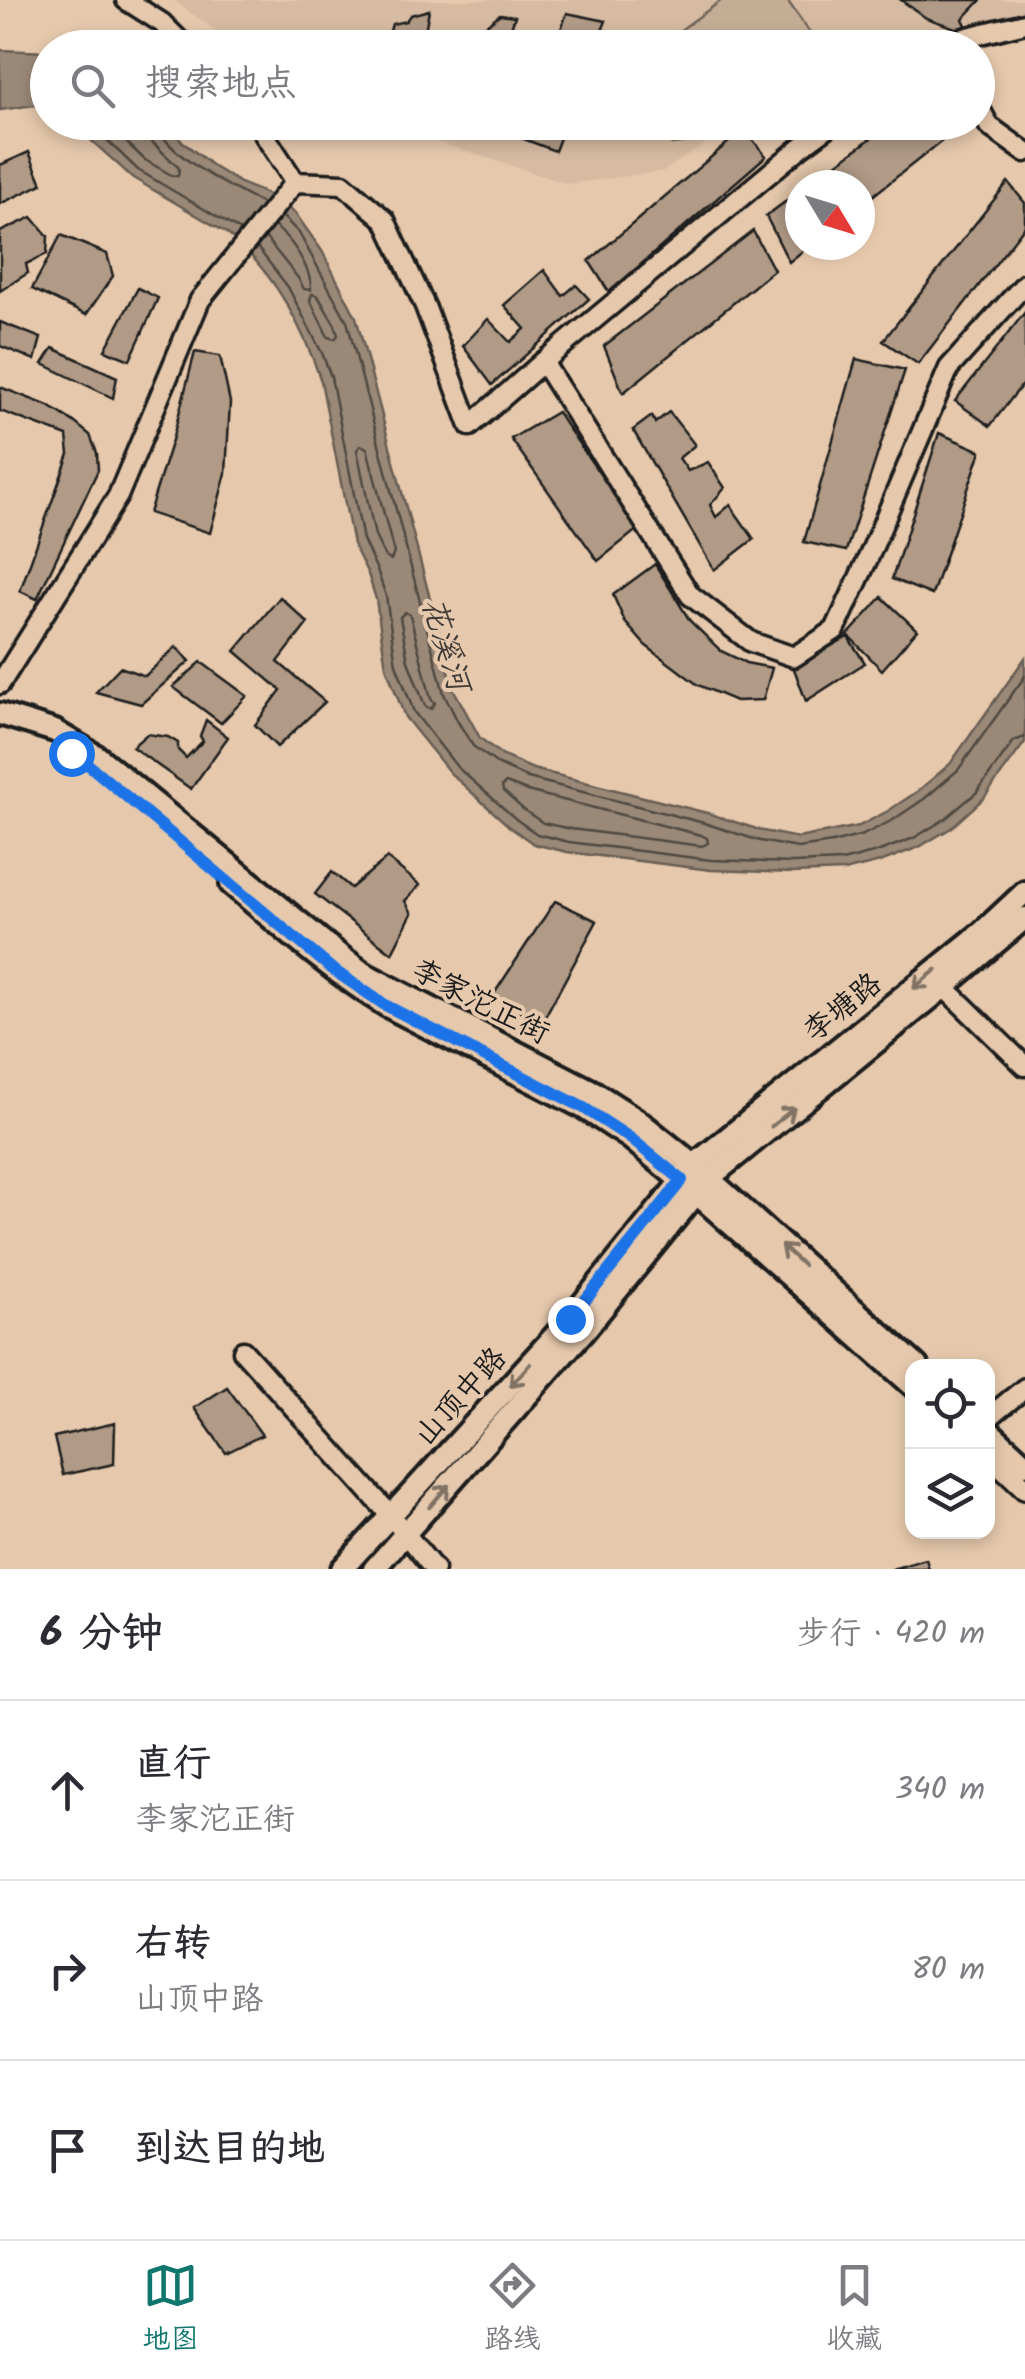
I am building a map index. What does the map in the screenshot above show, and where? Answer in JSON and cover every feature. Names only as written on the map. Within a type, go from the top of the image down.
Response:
[{"type":"main road","name":"李家沱正街","points":[[0,714],[54,731],[97,756],[365,974],[594,1092],[639,1121],[905,1378]]},
{"type":"main road","name":"李家沱正街","points":[[0,729],[51,742],[90,766],[360,989],[584,1108],[695,1179],[909,1359]]},
{"type":"main road","name":"李塘路","points":[[695,1179],[1025,892]]},
{"type":"main road","name":"李塘路","points":[[695,1179],[944,987],[1025,918]]},
{"type":"main road","name":"山顶中路","points":[[342,1569],[695,1179]]},
{"type":"main road","name":"山顶中路","points":[[374,1569],[586,1330],[695,1179]]},
{"type":"main road","points":[[995,1436],[1025,1464]]},
{"type":"main road","points":[[995,1460],[1025,1488]]},
{"type":"street","points":[[126,0],[169,30]]},
{"type":"street","points":[[995,31],[1025,23]]},
{"type":"street","points":[[995,130],[1025,152]]},
{"type":"street","points":[[268,140],[295,182]]},
{"type":"street","points":[[295,182],[343,184],[385,220],[425,306],[470,426],[811,140]]},
{"type":"street","points":[[0,684],[118,496],[200,300],[295,182]]},
{"type":"street","points":[[543,362],[690,595],[751,642],[794,657],[835,630],[949,368],[1025,284]]},
{"type":"street","points":[[944,987],[1025,1066]]},
{"type":"street","points":[[243,1351],[392,1516],[434,1569]]},
{"type":"street","points":[[995,1412],[1025,1388]]},
{"type":"shaded area","points":[[173,0],[1025,0],[1025,11],[956,30],[214,30]]},
{"type":"shaded area","points":[[722,0],[787,0],[808,30],[681,30]]},
{"type":"shaded area","points":[[431,140],[710,140],[664,171],[568,184]]},
{"type":"shaded area","points":[[666,140],[691,140],[688,142],[672,144]]},
{"type":"water","points":[[0,50],[30,51],[30,106],[0,110]]},
{"type":"water","points":[[91,140],[181,140],[214,167],[295,213],[322,251],[356,317],[454,690],[480,738],[503,756],[533,769],[798,838],[859,826],[918,791],[950,764],[1025,658],[1025,742],[984,798],[951,828],[919,847],[844,871],[711,870],[567,852],[534,844],[450,773],[405,717],[386,667],[376,599],[353,544],[321,381],[284,299],[257,263],[225,232],[133,178]]},
{"type":"building","points":[[901,0],[981,0],[963,19],[968,30],[926,18]]},
{"type":"building","points":[[429,10],[425,30],[390,30],[392,24],[406,21],[410,15]]},
{"type":"building","points":[[567,13],[606,21],[602,30],[561,30]]},
{"type":"building","points":[[500,14],[515,16],[510,30],[480,30]]},
{"type":"building","points":[[526,140],[559,140],[555,151]]},
{"type":"building","points":[[731,140],[753,140],[766,156],[609,292],[589,261]]},
{"type":"building","points":[[869,140],[942,141],[875,194],[875,170],[828,170]]},
{"type":"building","points":[[29,152],[42,184],[0,204],[0,165]]},
{"type":"building","points":[[1008,182],[1025,203],[1025,226],[918,364],[883,341]]},
{"type":"building","points":[[785,202],[785,254],[766,216]]},
{"type":"building","points":[[32,217],[48,236],[47,254],[26,264],[28,273],[0,291],[0,232]]},
{"type":"building","points":[[753,231],[774,270],[623,393],[604,346]]},
{"type":"building","points":[[61,235],[107,254],[113,276],[86,315],[32,289]]},
{"type":"building","points":[[544,270],[563,296],[576,285],[589,299],[492,385],[463,346],[488,319],[510,342],[525,329],[504,305]]},
{"type":"building","points":[[138,288],[158,298],[130,360],[105,350]]},
{"type":"building","points":[[1025,312],[1025,381],[990,426],[955,401]]},
{"type":"building","points":[[0,322],[41,338],[35,360],[0,346]]},
{"type":"building","points":[[53,348],[117,377],[113,398],[43,364]]},
{"type":"building","points":[[195,352],[220,356],[230,402],[226,473],[210,533],[149,513]]},
{"type":"building","points":[[856,359],[905,370],[846,551],[804,542]]},
{"type":"building","points":[[0,387],[49,406],[74,422],[90,435],[97,453],[98,470],[37,599],[20,591],[69,454],[67,436],[0,411]]},
{"type":"building","points":[[557,412],[638,529],[598,561],[511,439]]},
{"type":"building","points":[[669,412],[695,445],[679,458],[688,471],[708,462],[725,488],[710,505],[716,517],[730,505],[754,539],[714,570],[633,430],[652,416],[655,423]]},
{"type":"building","points":[[939,433],[981,451],[932,595],[892,579]]},
{"type":"building","points":[[655,564],[690,621],[721,651],[746,663],[772,668],[763,700],[736,701],[698,685],[645,645],[625,622],[613,595]]},
{"type":"building","points":[[280,597],[308,623],[278,662],[325,702],[277,747],[255,725],[281,690],[235,651]]},
{"type":"building","points":[[882,597],[917,630],[882,670],[848,635]]},
{"type":"building","points":[[848,637],[865,663],[806,701],[793,666]]},
{"type":"building","points":[[176,647],[190,661],[141,704],[96,692],[120,667],[145,676]]},
{"type":"building","points":[[201,662],[247,696],[221,723],[173,687]]},
{"type":"building","points":[[206,720],[228,737],[191,789],[132,747],[147,734],[168,737],[178,743],[178,750],[186,758],[203,741],[200,736]]},
{"type":"building","points":[[387,858],[420,885],[405,901],[412,913],[392,953],[315,894],[332,872],[351,888]]},
{"type":"building","points":[[555,901],[597,921],[542,1022],[492,997]]},
{"type":"building","points":[[227,1387],[262,1435],[226,1453],[194,1408]]},
{"type":"building","points":[[115,1423],[114,1464],[63,1475],[54,1437]]},
{"type":"building","points":[[926,1559],[929,1569],[892,1569]]},
{"type":"route","points":[[71,753],[360,989],[608,1122],[682,1180],[570,1319]]},
{"type":"water label","name":"花溪河","points":[[447,644]]}]
